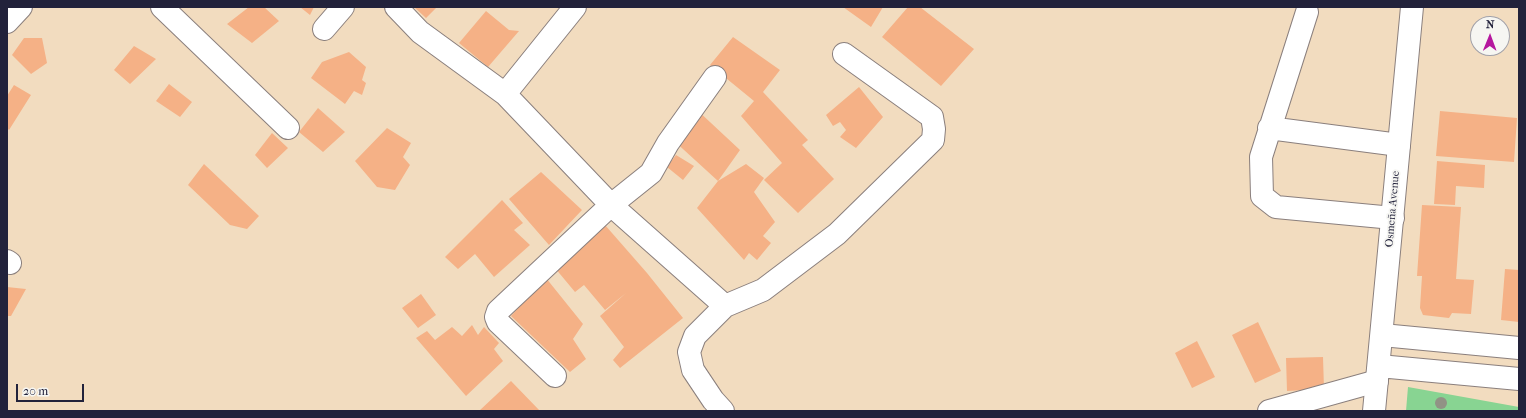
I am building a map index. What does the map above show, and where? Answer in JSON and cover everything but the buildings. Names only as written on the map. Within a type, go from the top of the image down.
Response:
[{"type":"street","points":[[7,22],[21,7]]},
{"type":"street","points":[[162,7],[288,128]]},
{"type":"street","points":[[324,29],[343,7]]},
{"type":"street","points":[[396,7],[420,32],[505,94],[611,205],[725,306]]},
{"type":"street","points":[[505,94],[575,7]]},
{"type":"street","name":"Osmeña Avenue","points":[[1374,411],[1412,7]]},
{"type":"street","points":[[1307,12],[1261,157],[1262,196],[1276,207],[1393,218]]},
{"type":"street","points":[[723,411],[713,400],[693,370],[689,352],[695,336],[725,306],[763,290],[837,234],[933,140],[934,129],[932,117],[844,54]]},
{"type":"street","points":[[556,376],[498,322],[496,317],[498,310],[611,205],[651,173],[668,143],[715,77]]},
{"type":"street","points":[[1269,128],[1399,145]]},
{"type":"street","points":[[1382,335],[1519,348]]},
{"type":"street","points":[[1269,411],[1378,373],[1513,379]]},
{"type":"green space","points":[[1408,387],[1519,407],[1519,411],[1406,411]]}]
